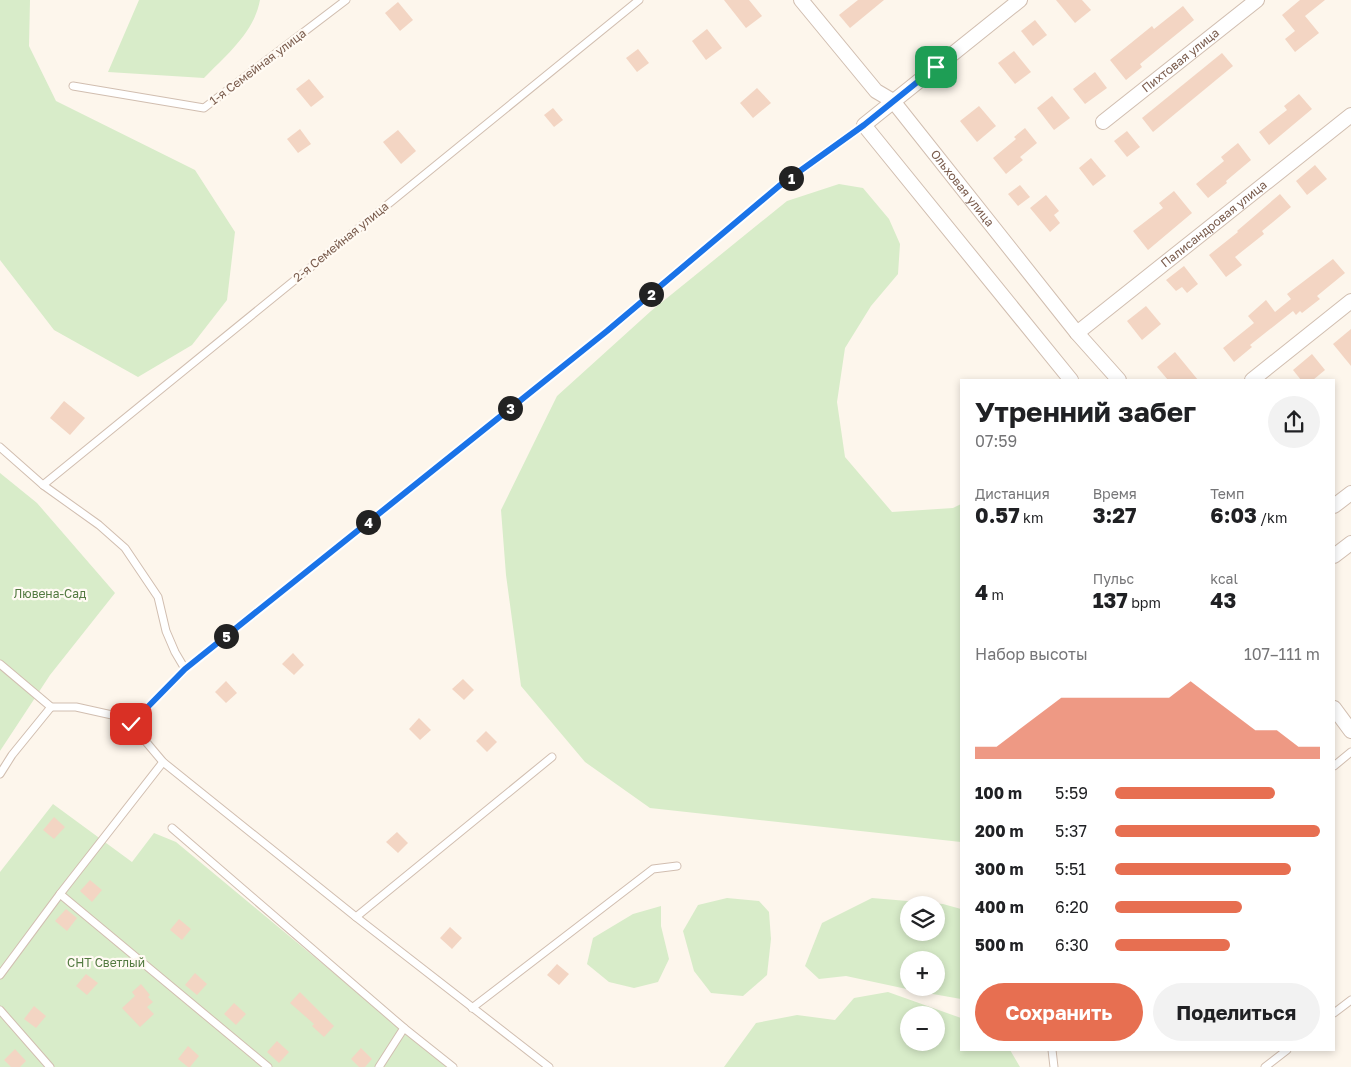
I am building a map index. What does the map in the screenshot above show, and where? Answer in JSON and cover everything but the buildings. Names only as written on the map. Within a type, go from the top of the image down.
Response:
[{"type":"street","name":"Ольховая улица","points":[[801,0],[876,91],[893,100],[1077,334],[1118,379]]},
{"type":"street","points":[[1020,0],[864,125],[1070,379]]},
{"type":"street","name":"Пихтовая улица","points":[[1103,122],[1257,0]]},
{"type":"street","name":"Палисандровая улица","points":[[1077,334],[1351,115]]},
{"type":"street","points":[[1253,379],[1351,301]]},
{"type":"street","points":[[1335,505],[1351,493]]},
{"type":"street","points":[[1335,555],[1351,543]]},
{"type":"street","points":[[1335,709],[1351,731]]},
{"type":"lane","name":"1-я Семейная улица","points":[[73,86],[204,108],[346,0]]},
{"type":"lane","name":"2-я Семейная улица","points":[[43,485],[639,0]]},
{"type":"lane","points":[[131,724],[185,669],[607,331],[779,186],[864,125]]},
{"type":"lane","points":[[0,447],[43,485],[99,525],[125,548],[158,597],[166,631],[185,669]]},
{"type":"lane","points":[[0,664],[51,707],[76,707],[112,715],[131,724],[163,762],[356,917],[548,1067]]},
{"type":"lane","points":[[0,774],[12,755],[51,707]]},
{"type":"lane","points":[[1335,765],[1351,752]]},
{"type":"lane","points":[[356,917],[552,757]]},
{"type":"lane","points":[[0,975],[60,894],[163,762]]},
{"type":"lane","points":[[172,828],[404,1028],[453,1067]]},
{"type":"lane","points":[[472,1008],[653,869],[677,866]]},
{"type":"lane","points":[[60,894],[268,1067]]},
{"type":"lane","points":[[1335,1012],[1351,1000]]},
{"type":"lane","points":[[0,1010],[50,1067]]},
{"type":"lane","points":[[379,1067],[404,1028]]},
{"type":"lane","points":[[1052,1051],[1054,1067]]},
{"type":"lane","points":[[1265,1067],[1286,1051]]},
{"type":"green space","points":[[0,0],[30,0],[29,46],[56,101],[195,170],[235,232],[227,300],[192,345],[138,377],[54,330],[0,260]]},
{"type":"green space","points":[[139,0],[260,0],[252,23],[238,43],[204,78],[108,72]]},
{"type":"green space","points":[[839,184],[863,188],[889,219],[900,244],[898,274],[871,306],[845,348],[837,402],[845,457],[892,512],[953,508],[960,504],[960,842],[650,808],[585,762],[521,686],[506,575],[501,510],[557,396],[651,311],[787,201]]},
{"type":"green space","name":"Лювена-Сад","points":[[0,473],[37,503],[115,593],[50,675],[0,751]]},
{"type":"green space","name":"СНТ Светлый","points":[[53,804],[132,862],[154,833],[176,842],[447,1067],[0,1067],[0,872]]},
{"type":"green space","points":[[727,898],[759,901],[769,912],[771,939],[767,975],[743,996],[711,993],[694,971],[683,931],[698,905]]},
{"type":"green space","points":[[872,898],[900,900],[900,941],[945,941],[945,905],[960,909],[960,999],[944,996],[945,951],[900,951],[900,988],[846,976],[819,979],[805,966],[822,923]]},
{"type":"green space","points":[[661,906],[661,926],[669,959],[658,982],[634,988],[609,982],[587,964],[593,938],[633,914]]},
{"type":"green space","points":[[888,992],[927,1006],[900,1006],[900,1051],[945,1051],[945,1012],[960,1018],[960,1051],[1011,1051],[1020,1067],[724,1067],[756,1023],[797,1015],[835,1020],[854,998]]},
{"type":"route","points":[[131,724],[185,669],[607,331],[779,186],[864,125],[936,67]]}]
